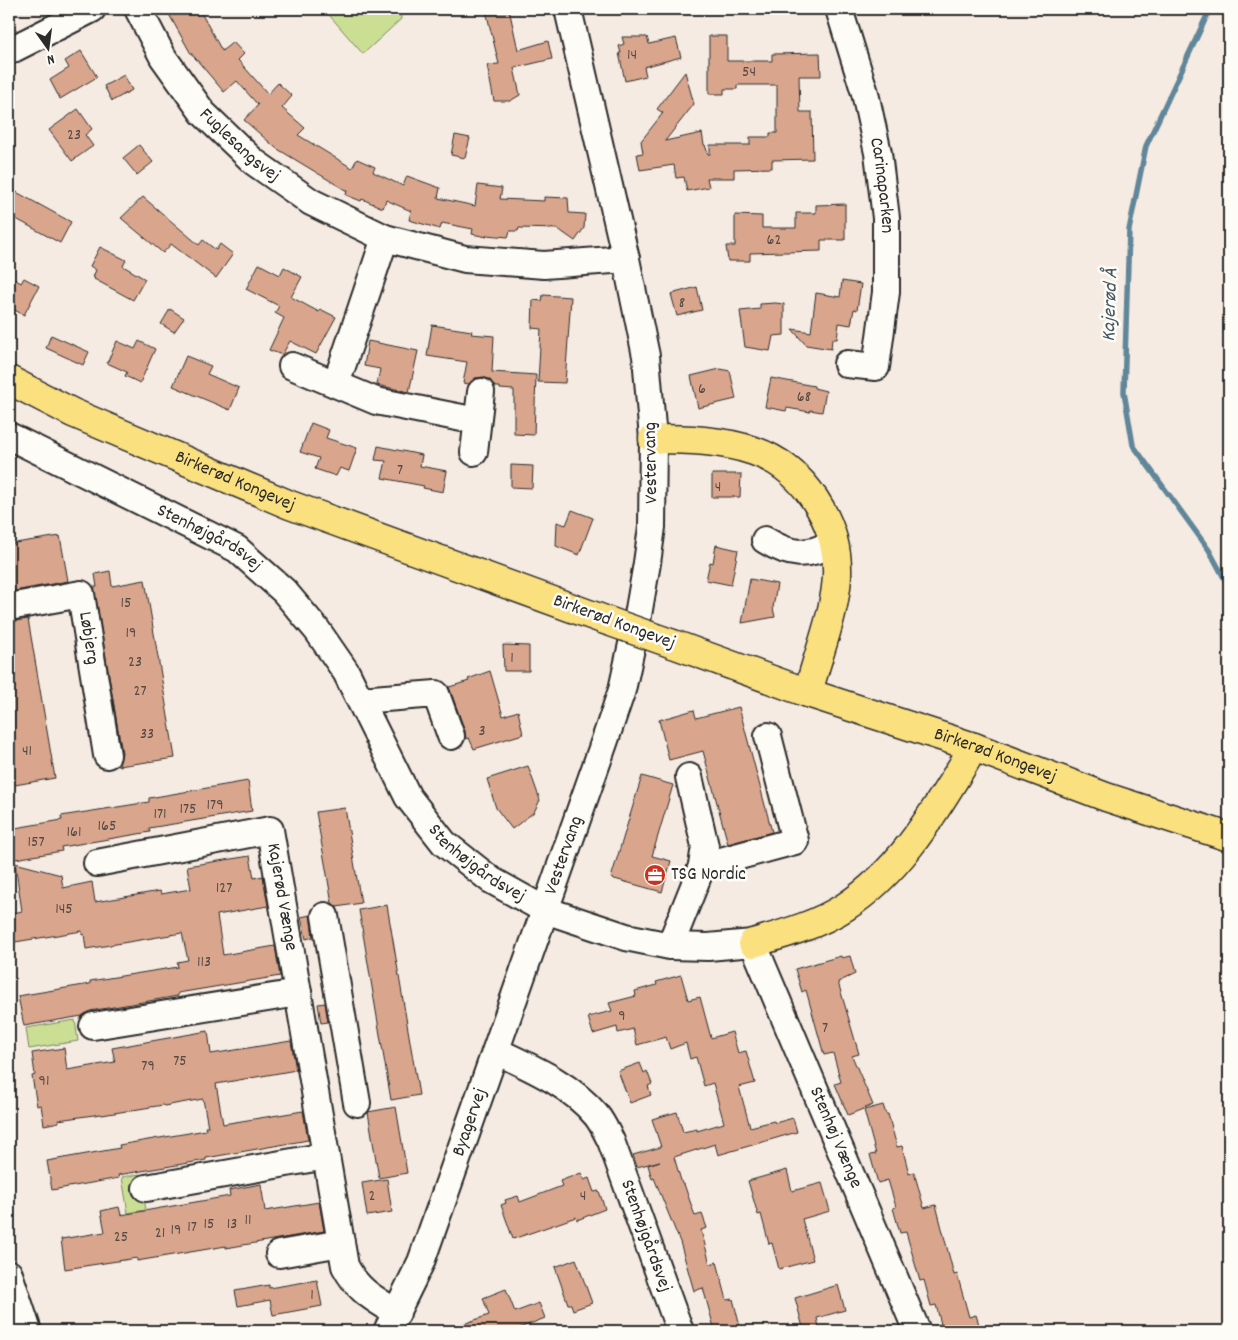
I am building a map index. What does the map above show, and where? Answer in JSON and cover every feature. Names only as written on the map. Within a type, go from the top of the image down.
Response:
[{"type":"main road","name":"Birkerød Kongevej","points":[[9,380],[73,413],[290,505],[808,693],[974,747],[1106,797],[1229,837]]},
{"type":"main road","points":[[653,439],[725,443],[755,451],[783,466],[806,488],[824,514],[834,543],[837,575],[832,606],[808,693]]},
{"type":"main road","points":[[753,943],[803,928],[845,907],[885,875],[924,828],[974,747]]},
{"type":"street","points":[[9,51],[92,9]]},
{"type":"street","name":"Fuglesangsvej","points":[[138,9],[163,57],[203,113],[254,162],[311,202],[385,238],[465,259],[544,265],[626,259]]},
{"type":"street","name":"Vestervang","points":[[545,910],[622,690],[637,621],[652,527],[653,439],[646,356],[626,259],[568,9]]},
{"type":"street","name":"Carinaparken","points":[[839,9],[865,93],[878,153],[886,218],[886,292],[876,368],[847,364]]},
{"type":"street","points":[[336,384],[385,238]]},
{"type":"street","points":[[292,366],[376,401],[477,421]]},
{"type":"street","points":[[474,452],[481,392]]},
{"type":"street","name":"Stenhøjgårdsvej","points":[[9,436],[237,549],[284,591],[317,630],[346,672],[408,797],[444,843],[490,880],[545,910],[626,937],[670,946],[708,947],[753,943]]},
{"type":"street","points":[[765,540],[781,550],[799,554],[817,552],[834,543]]},
{"type":"street","name":"Løbjerg","points":[[9,607],[81,594],[107,754]]},
{"type":"street","points":[[360,700],[436,694],[451,736]]},
{"type":"street","points":[[702,866],[795,841],[768,736]]},
{"type":"street","points":[[670,946],[702,866],[705,846],[689,777]]},
{"type":"street","name":"Kajerød Vænge","points":[[98,863],[270,830],[345,1266],[353,1281],[392,1322]]},
{"type":"street","name":"Byagervej","points":[[392,1322],[421,1262],[545,910]]},
{"type":"street","name":"Kajerød Vænge","points":[[325,916],[357,1103]]},
{"type":"street","name":"Stenhøj Vænge","points":[[753,943],[917,1331]]},
{"type":"street","points":[[93,1026],[298,993]]},
{"type":"street","points":[[308,1049],[346,1042]]},
{"type":"street","name":"Stenhøjgårdsvej","points":[[496,1051],[552,1078],[581,1099],[598,1116],[611,1141],[621,1167],[680,1331]]},
{"type":"street","points":[[146,1188],[326,1156]]},
{"type":"street","points":[[279,1254],[341,1243]]},
{"type":"street","points":[[9,1274],[28,1331]]},
{"type":"green space","points":[[324,9],[400,9],[401,19],[363,54]]},
{"type":"green space","points":[[75,1020],[78,1041],[29,1049],[26,1028]]},
{"type":"green space","points":[[140,1174],[146,1210],[128,1213],[122,1177]]},
{"type":"building","points":[[166,9],[199,9],[222,51],[233,42],[244,54],[238,60],[268,94],[278,83],[292,96],[282,108],[305,128],[298,135],[352,168],[357,159],[375,167],[373,172],[403,186],[407,176],[440,188],[438,198],[475,206],[478,185],[502,188],[500,199],[544,201],[544,197],[568,198],[569,213],[585,214],[584,228],[575,241],[558,229],[519,228],[518,231],[510,231],[508,237],[486,235],[487,237],[472,234],[473,229],[442,223],[440,229],[409,220],[411,211],[386,200],[383,208],[362,199],[361,201],[346,195],[347,191],[276,148],[244,120],[258,105],[237,81],[224,92],[190,52]]},
{"type":"building","points":[[509,9],[518,50],[548,41],[552,59],[514,68],[520,95],[510,101],[494,101],[487,65],[499,64],[486,11]]},
{"type":"building","points":[[709,36],[727,36],[727,61],[772,61],[772,54],[820,53],[821,76],[799,76],[800,112],[812,112],[813,159],[772,160],[772,168],[734,169],[734,178],[707,178],[709,187],[687,191],[684,177],[676,178],[674,165],[640,170],[637,154],[643,153],[641,141],[663,113],[657,109],[685,72],[694,104],[665,141],[702,133],[704,145],[708,154],[710,154],[710,145],[750,145],[750,137],[770,137],[770,133],[777,133],[777,85],[737,85],[737,89],[724,89],[724,94],[709,94]]},
{"type":"building","points":[[622,37],[647,37],[649,44],[676,38],[681,57],[644,67],[646,76],[625,81],[619,53],[621,53],[619,46],[624,44]]},
{"type":"building","points":[[81,51],[97,77],[60,99],[50,80],[69,68],[65,61]]},
{"type":"building","points":[[124,75],[132,90],[112,101],[104,86]]},
{"type":"building","points":[[78,109],[92,129],[85,135],[93,146],[72,161],[49,130]]},
{"type":"building","points":[[455,135],[470,138],[465,158],[451,155]]},
{"type":"building","points":[[139,145],[153,162],[137,175],[123,158]]},
{"type":"building","points":[[9,188],[71,222],[60,243],[9,215]]},
{"type":"building","points":[[143,197],[199,245],[203,240],[216,250],[220,244],[233,254],[216,278],[171,244],[163,253],[121,218]]},
{"type":"building","points":[[845,204],[845,240],[821,240],[821,251],[750,253],[750,261],[728,261],[726,246],[735,246],[735,215],[762,216],[762,228],[796,228],[796,213],[816,213],[816,205]]},
{"type":"building","points":[[100,247],[126,260],[123,266],[145,279],[133,300],[94,279],[96,270],[90,266]]},
{"type":"building","points":[[259,264],[280,275],[284,267],[302,277],[291,297],[319,312],[320,309],[336,317],[316,354],[290,341],[282,355],[269,350],[284,318],[275,313],[279,306],[246,289]]},
{"type":"building","points":[[9,276],[21,283],[24,278],[39,286],[24,315],[9,307]]},
{"type":"building","points":[[842,281],[861,284],[857,310],[854,309],[851,325],[839,323],[837,339],[832,339],[831,349],[806,345],[792,329],[811,332],[816,293],[840,297]]},
{"type":"building","points":[[697,287],[702,310],[677,316],[671,294]]},
{"type":"building","points":[[543,295],[571,297],[565,383],[538,382],[541,329],[532,328],[533,300],[542,301]]},
{"type":"building","points":[[760,304],[784,304],[784,335],[773,336],[770,351],[745,347],[740,311],[760,309]]},
{"type":"building","points":[[170,309],[184,318],[174,332],[161,324]]},
{"type":"building","points":[[432,325],[472,331],[471,334],[494,336],[492,372],[536,375],[534,435],[514,434],[514,390],[495,387],[490,380],[483,377],[475,378],[469,384],[463,383],[467,362],[427,356]]},
{"type":"building","points":[[51,335],[89,352],[83,365],[46,348]]},
{"type":"building","points":[[117,341],[135,349],[139,341],[155,349],[140,383],[125,376],[127,372],[107,363]]},
{"type":"building","points":[[368,341],[418,351],[409,392],[377,385],[380,369],[364,366]]},
{"type":"building","points":[[186,356],[211,366],[207,374],[239,388],[230,410],[173,386]]},
{"type":"building","points":[[720,369],[730,371],[736,399],[698,408],[691,376]]},
{"type":"building","points":[[771,378],[814,386],[814,388],[826,391],[822,412],[787,408],[786,411],[765,407]]},
{"type":"building","points":[[311,423],[329,430],[326,438],[357,448],[349,471],[340,468],[336,476],[315,469],[319,458],[300,452]]},
{"type":"building","points":[[378,446],[422,455],[420,466],[447,471],[443,492],[423,488],[424,486],[382,478],[386,461],[375,460]]},
{"type":"building","points":[[511,465],[533,466],[532,488],[511,487]]},
{"type":"building","points":[[712,474],[741,474],[740,497],[712,497]]},
{"type":"building","points":[[572,510],[593,518],[579,555],[556,546],[557,522],[566,525]]},
{"type":"building","points":[[60,536],[68,581],[9,592],[9,544]]},
{"type":"building","points":[[716,545],[738,550],[731,585],[706,580],[710,562],[713,563]]},
{"type":"building","points":[[110,571],[112,586],[145,580],[175,758],[119,766],[122,753],[94,587],[97,587],[95,574]]},
{"type":"building","points":[[750,579],[777,584],[773,608],[775,617],[742,623]]},
{"type":"building","points":[[28,619],[55,778],[9,786],[9,622]]},
{"type":"building","points":[[503,645],[529,646],[529,671],[504,671]]},
{"type":"building","points":[[490,671],[503,716],[518,711],[523,734],[474,749],[469,738],[466,739],[465,731],[449,687],[469,681],[468,679]]},
{"type":"building","points":[[739,707],[772,832],[728,844],[703,751],[669,760],[659,720],[694,710],[696,718]]},
{"type":"building","points":[[528,766],[540,800],[534,812],[512,829],[496,808],[487,779]]},
{"type":"building","points":[[642,776],[673,785],[652,856],[671,861],[662,892],[611,878]]},
{"type":"building","points":[[248,781],[252,811],[149,828],[150,832],[61,847],[62,851],[9,860],[9,829],[62,820],[61,816],[149,802],[149,798]]},
{"type":"building","points":[[345,808],[361,903],[337,907],[332,903],[316,812]]},
{"type":"building","points":[[250,856],[254,878],[263,876],[268,906],[217,915],[223,955],[275,946],[280,976],[178,993],[178,996],[90,1011],[82,1016],[24,1026],[18,996],[90,984],[90,981],[178,967],[177,962],[188,960],[182,933],[86,949],[82,931],[9,943],[9,914],[22,911],[15,863],[61,875],[63,888],[92,882],[95,902],[160,891],[161,894],[191,889],[187,866]]},
{"type":"building","points":[[387,905],[419,1095],[391,1100],[359,910]]},
{"type":"building","points":[[310,915],[313,937],[306,939],[301,917]]},
{"type":"building","points":[[841,956],[842,958],[850,956],[855,974],[838,982],[859,1054],[852,1056],[873,1105],[848,1115],[835,1084],[841,1082],[833,1053],[824,1055],[806,990],[802,992],[795,969]]},
{"type":"building","points":[[681,975],[688,1000],[700,997],[711,1038],[732,1032],[738,1053],[746,1051],[755,1083],[739,1087],[750,1127],[793,1118],[797,1132],[718,1155],[715,1144],[674,1157],[682,1184],[684,1184],[695,1216],[702,1214],[707,1228],[701,1230],[710,1264],[717,1262],[727,1300],[733,1299],[741,1331],[715,1331],[703,1288],[694,1291],[680,1242],[654,1178],[652,1179],[648,1165],[660,1161],[637,1167],[633,1155],[661,1147],[652,1119],[677,1112],[683,1132],[697,1129],[697,1131],[724,1123],[713,1083],[704,1086],[696,1057],[690,1059],[686,1043],[670,1049],[666,1037],[637,1045],[633,1029],[618,1033],[617,1027],[593,1034],[588,1017],[612,1011],[609,1003],[636,996],[635,991],[657,985],[656,982]]},
{"type":"building","points":[[325,1003],[328,1022],[321,1023],[318,1004]]},
{"type":"building","points":[[208,1031],[211,1054],[291,1041],[296,1070],[216,1084],[223,1124],[303,1111],[308,1140],[118,1175],[119,1178],[52,1190],[47,1161],[120,1148],[119,1145],[206,1130],[205,1127],[208,1127],[203,1099],[58,1120],[59,1122],[44,1125],[41,1105],[37,1106],[32,1076],[35,1075],[32,1053],[64,1048],[67,1070],[115,1062],[112,1048]]},
{"type":"building","points":[[640,1063],[644,1073],[647,1071],[652,1084],[648,1086],[651,1095],[630,1103],[618,1071]]},
{"type":"building","points":[[883,1105],[886,1114],[888,1114],[897,1147],[902,1146],[909,1174],[914,1172],[924,1208],[936,1205],[954,1275],[957,1274],[969,1317],[976,1315],[981,1331],[933,1331],[933,1326],[941,1324],[936,1305],[931,1306],[924,1280],[920,1281],[906,1232],[900,1233],[893,1208],[896,1207],[888,1180],[878,1183],[870,1155],[876,1154],[864,1110]]},
{"type":"building","points":[[396,1107],[407,1173],[379,1178],[368,1112]]},
{"type":"building","points":[[787,1170],[792,1191],[822,1183],[830,1211],[802,1219],[813,1260],[779,1269],[772,1243],[769,1244],[761,1214],[758,1215],[748,1181]]},
{"type":"building","points":[[581,1173],[584,1180],[589,1178],[594,1192],[599,1191],[605,1209],[577,1220],[576,1217],[513,1239],[501,1205],[506,1203],[505,1200],[518,1196],[520,1202],[562,1186],[560,1181]]},
{"type":"building","points":[[387,1179],[392,1212],[367,1216],[362,1183]]},
{"type":"building","points":[[261,1184],[265,1211],[319,1202],[324,1231],[226,1248],[226,1246],[137,1261],[137,1258],[65,1269],[61,1239],[105,1232],[101,1211],[119,1207],[121,1215],[230,1196],[229,1190]]},
{"type":"building","points":[[576,1259],[592,1303],[573,1310],[571,1304],[568,1304],[555,1267]]},
{"type":"building","points":[[317,1280],[322,1306],[273,1315],[270,1300],[238,1306],[235,1291],[269,1285],[269,1288]]},
{"type":"building","points":[[838,1285],[845,1310],[817,1318],[819,1327],[804,1331],[795,1298]]},
{"type":"building","points":[[506,1289],[515,1312],[539,1303],[545,1318],[512,1331],[449,1331],[449,1329],[489,1315],[483,1298]]},
{"type":"waterway","name":"Kajerød Å","points":[[1210,9],[1146,146],[1129,230],[1124,392],[1133,445],[1209,550],[1229,587]]},
{"type":"place","name":"TSG Nordic","points":[[655,875]]}]
